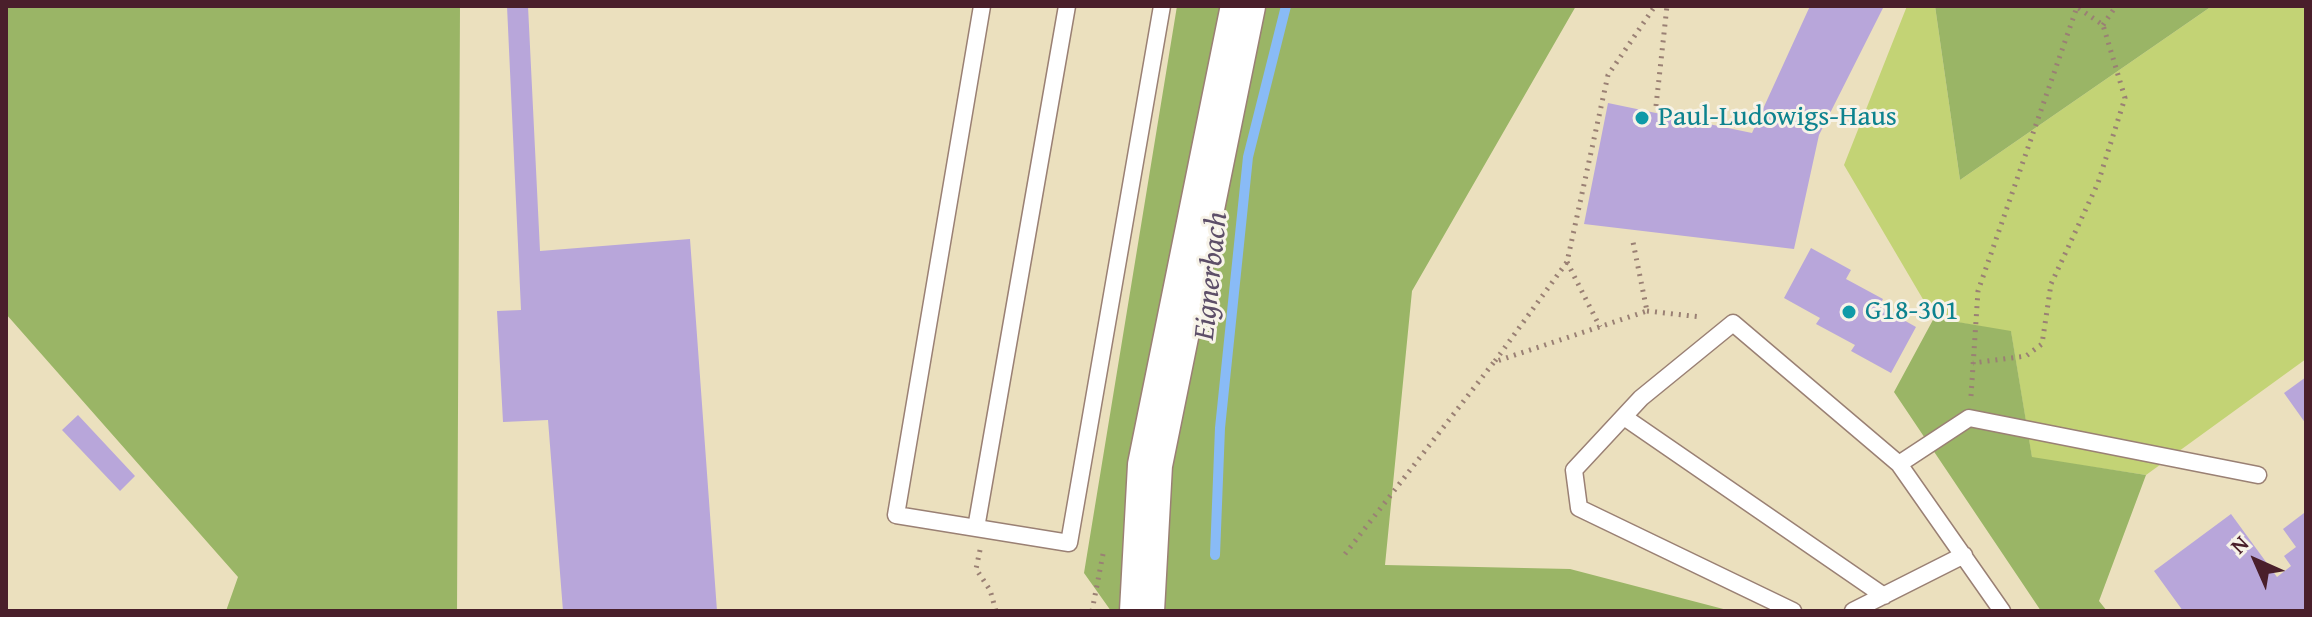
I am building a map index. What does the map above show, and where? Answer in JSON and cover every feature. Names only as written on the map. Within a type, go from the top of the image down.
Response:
[{"type":"street","points":[[1142,611],[1150,465],[1243,6]]},
{"type":"lane","points":[[982,6],[896,515],[1069,543],[1162,6]]},
{"type":"lane","points":[[981,529],[1067,6]]},
{"type":"lane","points":[[1793,611],[1579,508],[1574,470],[1641,398],[1733,323],[1899,464],[2002,611]]},
{"type":"lane","points":[[1624,417],[1884,596]]},
{"type":"lane","points":[[1899,464],[1969,418],[2258,475]]},
{"type":"lane","points":[[1853,611],[1964,555]]},
{"type":"path","points":[[1345,554],[1494,362],[1567,262],[1608,75],[1655,6]]},
{"type":"path","points":[[1656,106],[1667,6]]},
{"type":"path","points":[[2103,25],[2116,6]]},
{"type":"path","points":[[1969,418],[1978,291],[2077,7],[2103,25],[2125,98],[2098,183],[2051,284],[2042,344],[2026,356],[1973,363]]},
{"type":"path","points":[[1633,242],[1647,311]]},
{"type":"path","points":[[1567,262],[1600,327]]},
{"type":"path","points":[[1494,362],[1647,311],[1733,323]]},
{"type":"path","points":[[981,529],[976,569],[990,590],[996,611]]},
{"type":"green space","points":[[6,6],[460,6],[457,611],[226,611],[238,577],[6,314]]},
{"type":"green space","points":[[1177,6],[1576,6],[1412,291],[1385,565],[1570,569],[1731,611],[1111,611],[1084,573]]},
{"type":"green space","points":[[1907,6],[1935,6],[1960,180],[2212,6],[2306,6],[2306,359],[2146,475],[2032,458],[2011,332],[1934,318],[1844,165]]},
{"type":"green space","points":[[1935,6],[2212,6],[1960,180]]},
{"type":"green space","points":[[1934,318],[2011,331],[2032,457],[2146,475],[2099,601],[2107,611],[2041,611],[1894,392]]},
{"type":"building","points":[[507,6],[528,6],[540,251],[690,239],[717,611],[563,611],[548,420],[503,422],[497,311],[521,310]]},
{"type":"building","name":"Paul-Ludowigs-Haus","points":[[1810,6],[1884,6],[1819,135],[1794,249],[1584,224],[1608,103],[1752,133]]},
{"type":"building","name":"G18-301","points":[[1811,248],[1851,270],[1846,279],[1883,299],[1879,306],[1916,327],[1891,373],[1851,351],[1855,345],[1816,324],[1820,318],[1784,298]]},
{"type":"building","points":[[2306,377],[2306,424],[2284,393]]},
{"type":"building","points":[[78,415],[135,476],[120,491],[62,430]]},
{"type":"building","points":[[2304,513],[2306,611],[2183,611],[2154,571],[2231,514],[2277,577],[2291,566],[2284,556],[2296,547],[2283,529]]},
{"type":"waterway","name":"Eignerbach","points":[[1215,555],[1220,428],[1248,157],[1286,6]]},
{"type":"place","name":"Paul-Ludowigs-Haus","points":[[1642,118]]},
{"type":"place","name":"G18-301","points":[[1849,312]]}]
